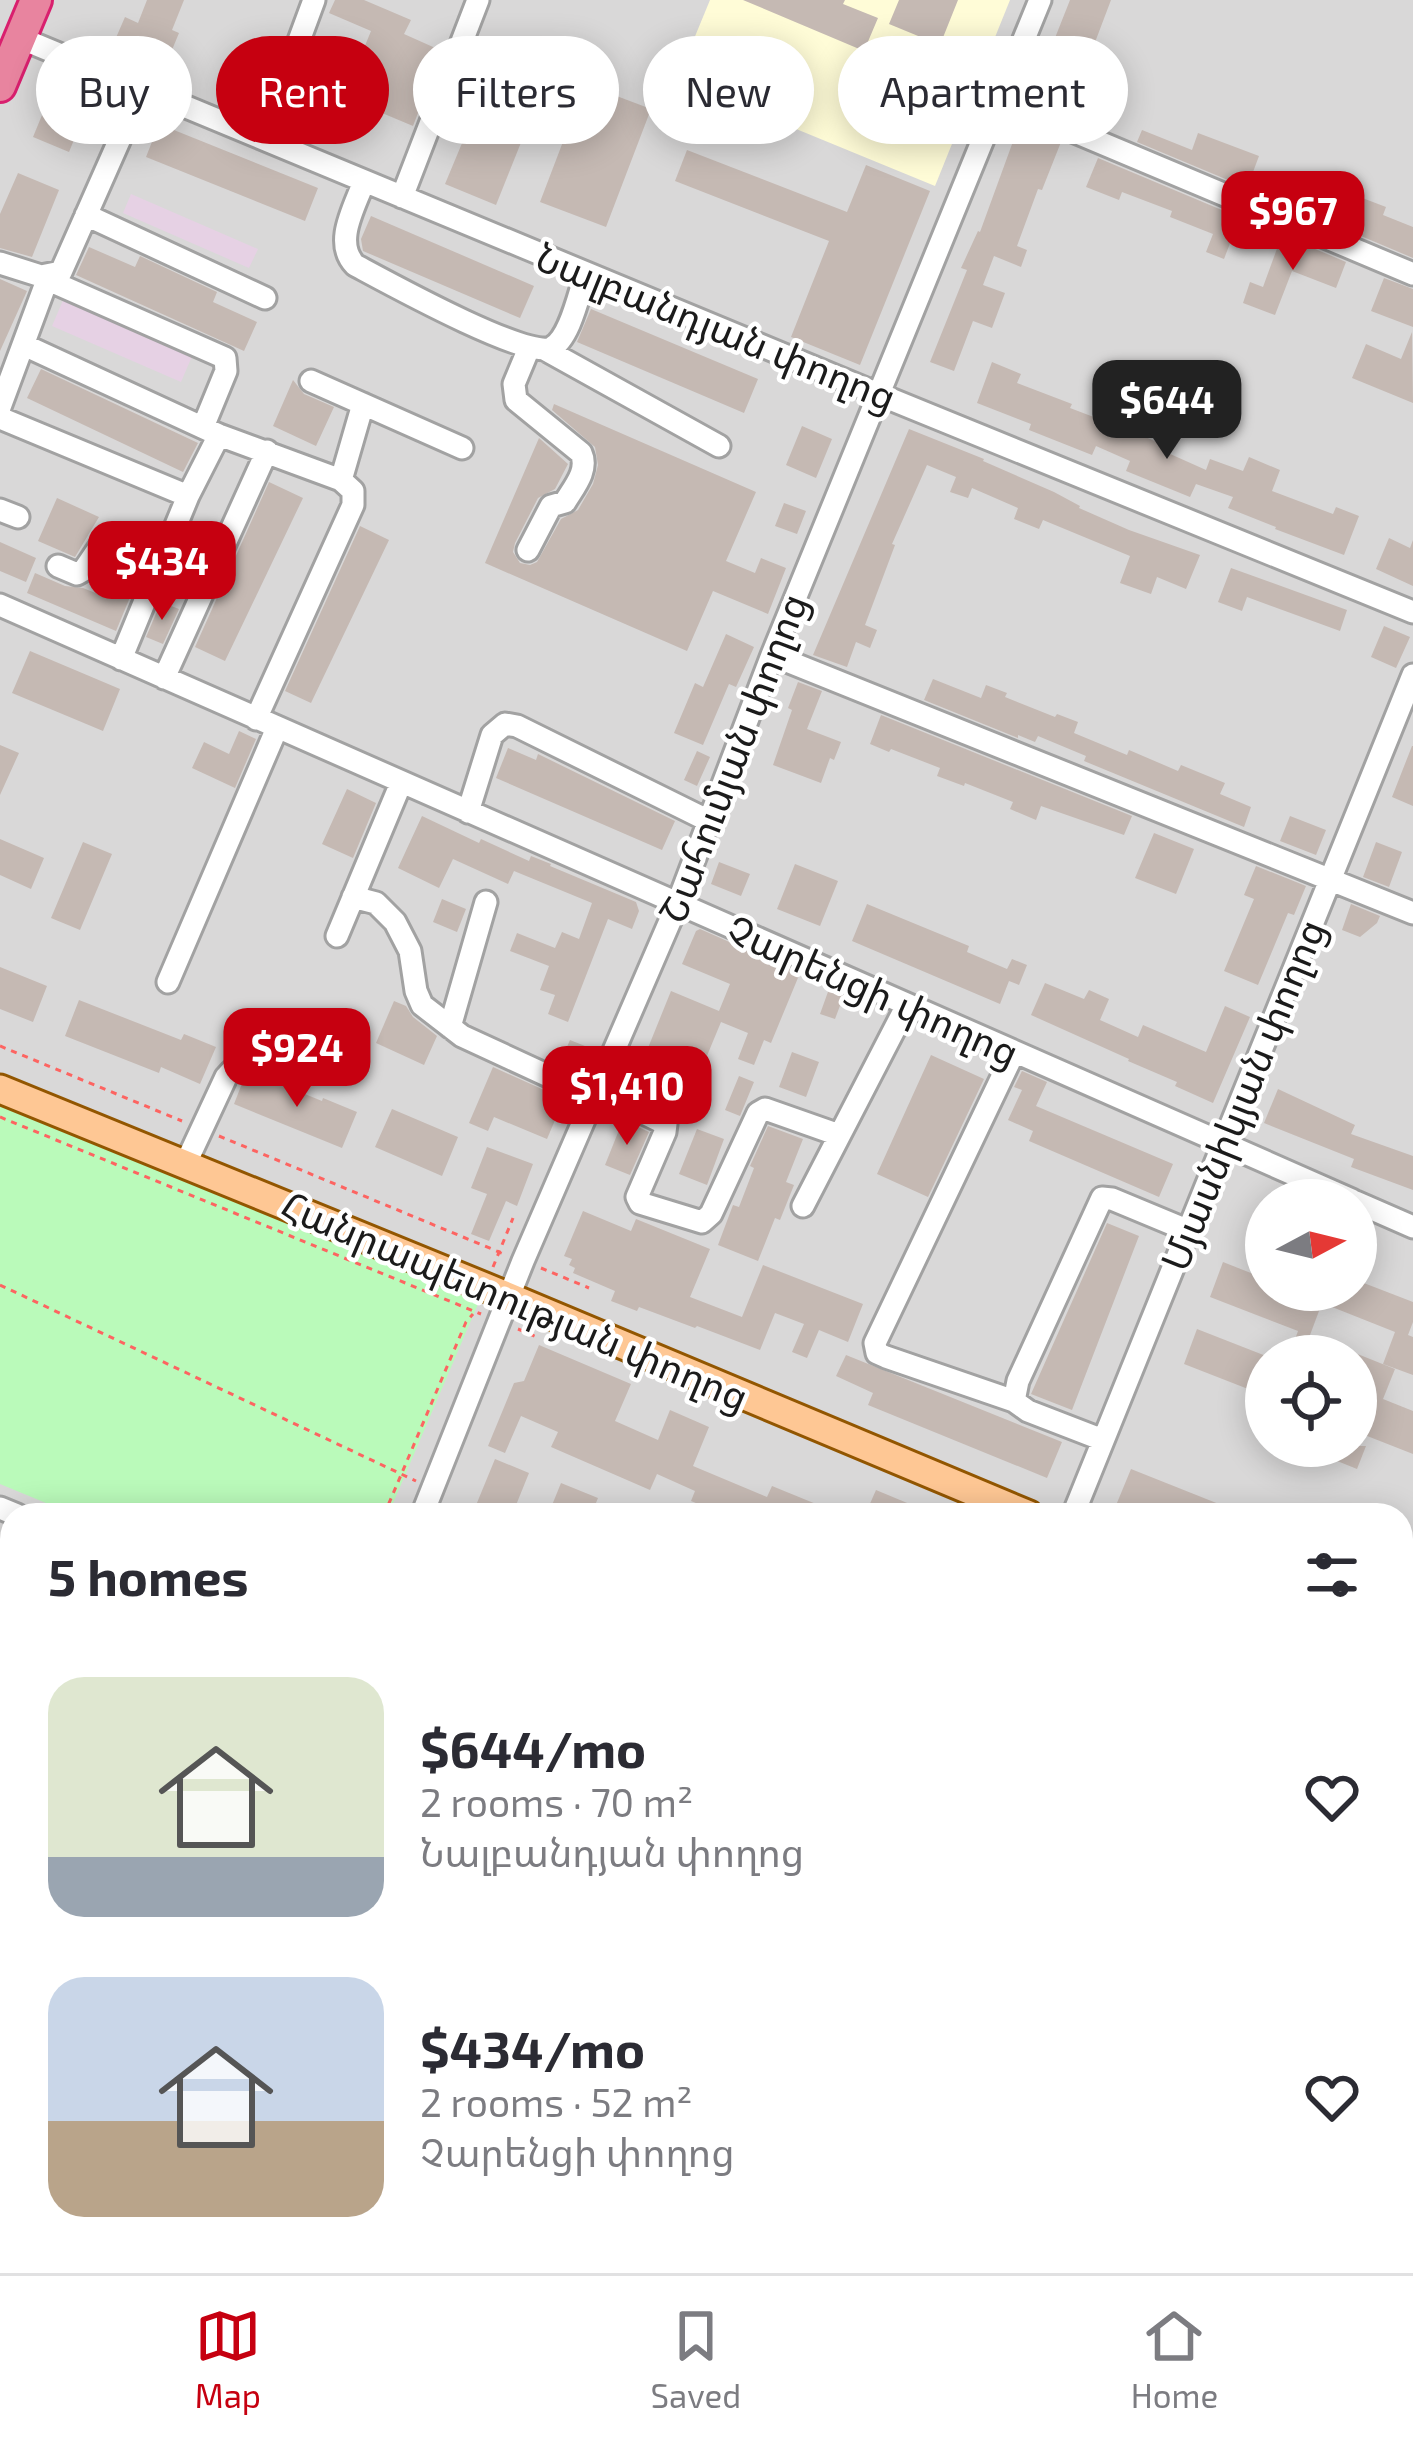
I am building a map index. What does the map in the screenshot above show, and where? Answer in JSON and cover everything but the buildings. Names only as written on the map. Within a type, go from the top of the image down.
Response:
[{"type":"highway","points":[[0,86],[36,0]]},
{"type":"main road","name":"Հանրապետության փողոց","points":[[0,1089],[185,1165],[492,1304],[998,1503]]},
{"type":"street","points":[[301,36],[314,0]]},
{"type":"street","points":[[402,197],[478,0]]},
{"type":"street","name":"Շահումյան փողոց","points":[[1025,36],[1040,0]]},
{"type":"street","name":"Նալբանդյան փողոց","points":[[20,38],[36,45]]},
{"type":"street","name":"Նալբանդյան փողոց","points":[[192,110],[1413,612]]},
{"type":"street","points":[[0,407],[49,277],[61,272],[117,144]]},
{"type":"street","name":"Շահումյան փողոց","points":[[427,1503],[492,1304],[595,1094],[677,905],[772,655],[981,144]]},
{"type":"street","points":[[1104,144],[1413,274]]},
{"type":"street","points":[[364,181],[344,237],[347,257],[355,266],[446,313],[538,349],[719,446]]},
{"type":"street","points":[[86,214],[265,298]]},
{"type":"street","points":[[0,263],[49,277],[225,358],[211,431],[121,659]]},
{"type":"street","points":[[528,550],[551,506],[566,502],[584,461],[581,453],[516,400],[514,384],[538,349],[564,338],[586,273]]},
{"type":"street","points":[[24,345],[211,431],[341,480],[353,491],[353,505],[168,982]]},
{"type":"street","points":[[310,381],[462,448]]},
{"type":"street","points":[[341,480],[363,404]]},
{"type":"street","points":[[0,418],[188,496]]},
{"type":"street","points":[[164,678],[267,451]]},
{"type":"street","points":[[58,566],[77,574],[105,539],[113,538],[161,562]]},
{"type":"street","name":"Չարենցի փողոց","points":[[2,614],[121,659],[1304,1179]]},
{"type":"street","points":[[772,655],[1413,913]]},
{"type":"street","name":"Մյասնիկյան փողոց","points":[[1078,1503],[1413,675]]},
{"type":"street","points":[[467,812],[492,735],[505,724],[709,821]]},
{"type":"street","points":[[337,936],[401,783]]},
{"type":"street","points":[[353,897],[376,904],[395,922],[410,951],[422,1005],[462,1036],[666,1124],[637,1197],[640,1203],[702,1222],[711,1214],[758,1113],[765,1109],[839,1135]]},
{"type":"street","points":[[450,1027],[486,902]]},
{"type":"street","points":[[802,1206],[907,1005]]},
{"type":"street","points":[[1014,1052],[874,1342],[877,1353],[886,1357],[1014,1401],[1103,1440]]},
{"type":"street","points":[[185,1165],[233,1067],[281,1056]]},
{"type":"street","points":[[1014,1401],[1018,1381],[1097,1202],[1112,1199],[1189,1232]]},
{"type":"street","name":"Չարենցի փողոց","points":[[1377,1211],[1413,1227]]},
{"type":"path","points":[[0,1046],[462,1239]]},
{"type":"path","points":[[0,1117],[492,1304],[539,1338]]},
{"type":"path","points":[[389,1503],[466,1322],[492,1304],[513,1218]]},
{"type":"path","points":[[0,1285],[432,1489]]},
{"type":"shaded area","points":[[0,0],[1413,0],[1413,1503],[0,1503]]},
{"type":"shaded area","points":[[710,0],[1010,0],[995,36],[838,36],[838,144],[952,144],[935,186],[814,136],[814,36],[695,36]]},
{"type":"shaded area","points":[[131,194],[258,249],[249,268],[123,213]]},
{"type":"shaded area","points":[[67,291],[196,347],[181,382],[52,326]]},
{"type":"green space","points":[[0,1097],[481,1297],[393,1503],[46,1503],[0,1484]]}]
